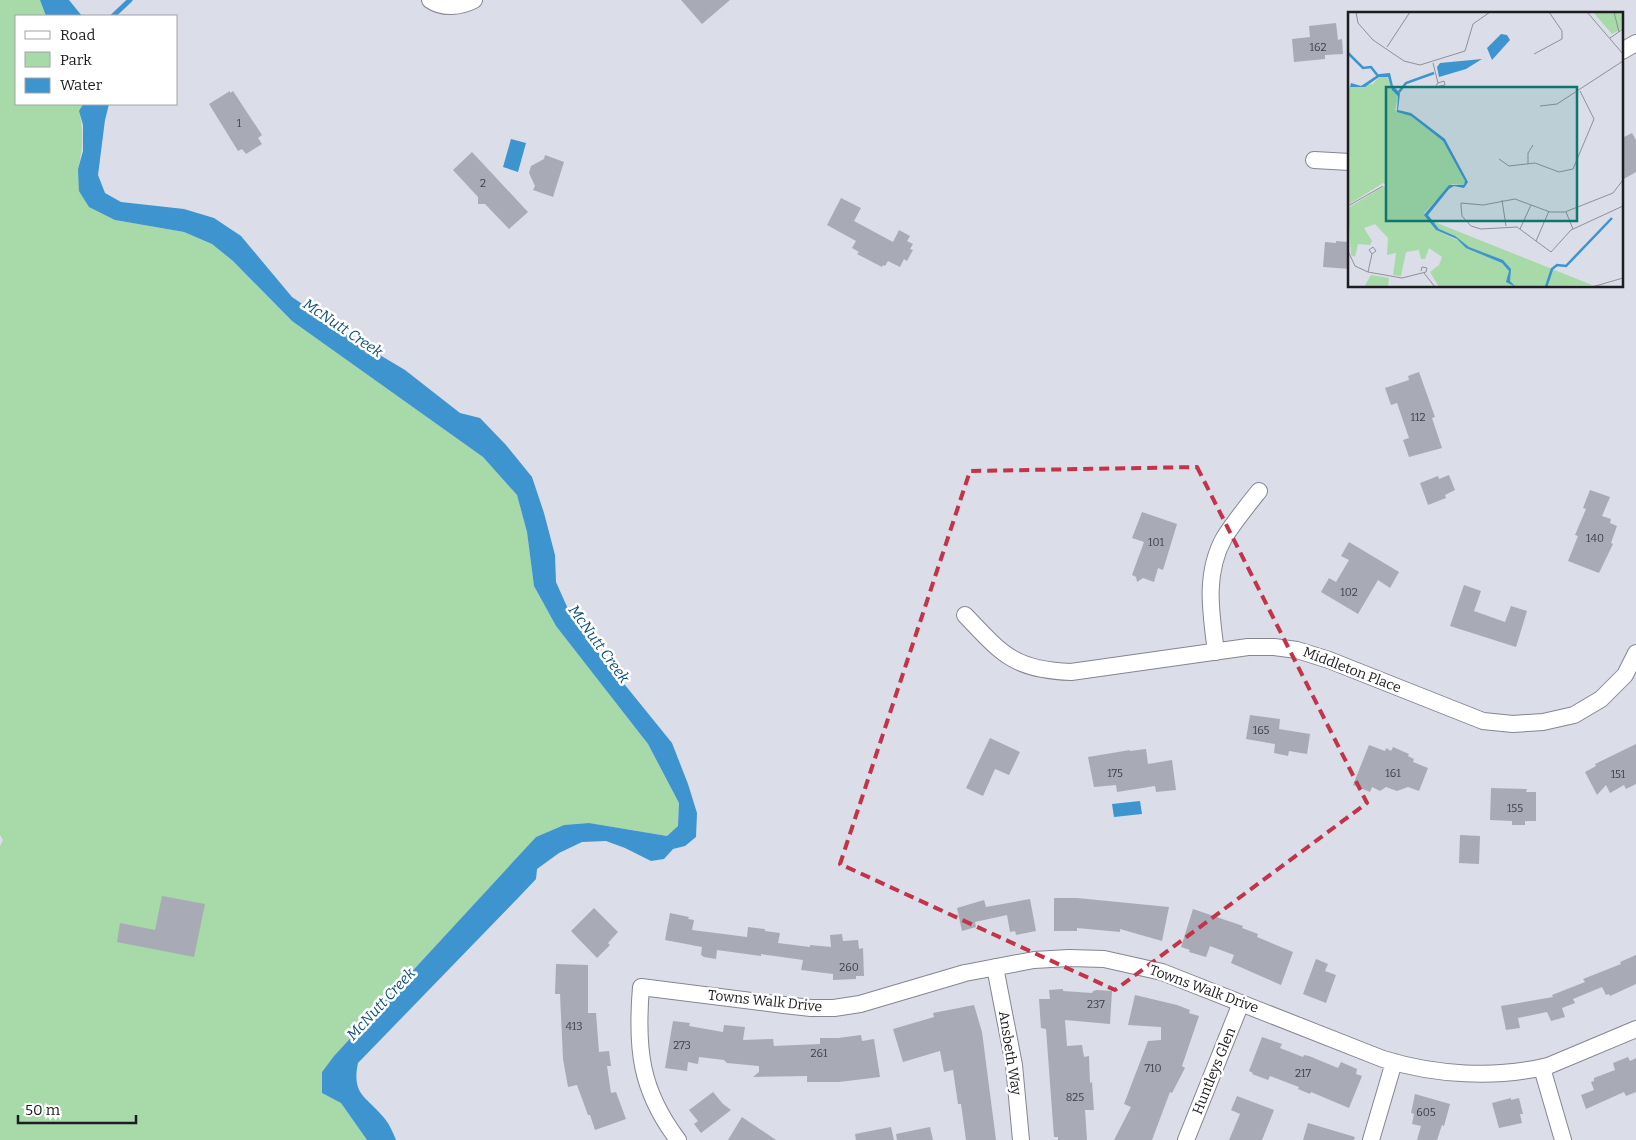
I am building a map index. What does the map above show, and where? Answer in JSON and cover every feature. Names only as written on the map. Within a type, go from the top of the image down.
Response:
[{"type":"street","points":[[430,0],[445,6],[467,3],[474,0]]},
{"type":"street","points":[[1624,51],[1636,43]]},
{"type":"street","points":[[1314,160],[1348,162]]},
{"type":"street","points":[[1216,652],[1210,604],[1213,564],[1225,537],[1259,491]]},
{"type":"street","name":"Middleton Place","points":[[965,615],[998,649],[1014,661],[1050,672],[1071,672],[1248,647],[1274,647],[1297,650],[1329,660],[1483,720],[1513,724],[1543,722],[1574,714],[1601,699],[1625,675],[1636,653]]},
{"type":"street","name":"Towns Walk Drive","points":[[678,1140],[666,1124],[646,1083],[640,1050],[638,1020],[641,986],[784,1005],[834,1008],[860,1004],[965,973],[994,967],[1034,960],[1104,959],[1162,972],[1394,1062],[1430,1069],[1478,1074],[1517,1072],[1542,1068],[1636,1029]]},
{"type":"street","name":"Ansbeth Way","points":[[994,967],[1014,1065],[1021,1140]]},
{"type":"street","name":"Huntleys Glen","points":[[1186,1140],[1241,1003]]},
{"type":"street","points":[[1371,1140],[1394,1062]]},
{"type":"street","points":[[1542,1068],[1563,1140]]},
{"type":"highlighted area","points":[[1197,467],[1367,803],[1115,990],[840,864],[970,471]]},
{"type":"green space","points":[[0,0],[40,0],[46,15],[15,15],[15,105],[82,105],[79,111],[82,140],[78,169],[115,220],[184,232],[212,244],[233,261],[292,321],[483,457],[517,495],[527,532],[534,586],[556,626],[648,744],[679,803],[678,826],[667,836],[589,823],[564,825],[536,837],[334,1056],[322,1072],[322,1093],[341,1103],[367,1140],[0,1140],[0,846],[3,840],[0,835]]},
{"type":"water","points":[[40,0],[69,0],[81,15],[46,15]]},
{"type":"water","points":[[82,105],[109,105],[98,175],[105,193],[121,202],[184,209],[214,218],[241,236],[292,297],[358,342],[405,370],[460,413],[480,418],[506,445],[532,477],[555,555],[556,582],[568,609],[591,643],[672,743],[697,813],[696,837],[685,846],[673,849],[664,859],[651,861],[606,841],[582,842],[559,853],[537,869],[536,879],[358,1063],[356,1074],[359,1089],[362,1095],[387,1121],[396,1140],[367,1140],[341,1103],[322,1093],[322,1072],[334,1056],[536,837],[564,825],[589,823],[667,836],[678,826],[679,803],[648,744],[556,626],[534,586],[527,532],[517,495],[483,457],[292,321],[233,261],[212,244],[184,232],[115,220],[89,207],[79,191],[78,169],[83,151],[83,125],[79,111]]},
{"type":"water","points":[[511,139],[526,143],[518,172],[503,167]]},
{"type":"water","points":[[1140,801],[1142,814],[1114,817],[1112,804]]},
{"type":"building","points":[[681,0],[730,0],[702,24]]},
{"type":"building","points":[[1336,23],[1338,40],[1342,39],[1343,54],[1325,55],[1325,59],[1294,62],[1292,39],[1310,37],[1309,26]]},
{"type":"building","points":[[230,91],[230,93],[233,91],[262,135],[258,138],[262,144],[246,154],[242,149],[238,151],[209,104]]},
{"type":"building","points":[[1632,133],[1636,140],[1636,172],[1624,179],[1624,137]]},
{"type":"building","points":[[472,152],[528,212],[509,229],[485,204],[478,204],[478,197],[453,170]]},
{"type":"building","points":[[545,155],[564,162],[553,197],[533,190],[535,186],[529,173],[531,166],[544,159]]},
{"type":"building","points":[[841,198],[861,208],[854,221],[893,242],[899,230],[910,236],[907,241],[913,244],[910,249],[913,250],[907,261],[904,259],[900,267],[888,261],[882,267],[857,254],[859,252],[852,248],[856,241],[827,225]]},
{"type":"building","points":[[1336,241],[1348,242],[1348,269],[1323,267],[1325,242],[1336,243]]},
{"type":"building","points":[[1419,372],[1435,417],[1432,418],[1442,448],[1409,457],[1403,440],[1409,438],[1397,403],[1391,405],[1385,388],[1409,380],[1408,376]]},
{"type":"building","points":[[1449,475],[1455,490],[1445,495],[1446,498],[1428,505],[1420,483],[1438,476],[1439,479]]},
{"type":"building","points":[[1590,490],[1610,497],[1602,516],[1611,519],[1610,523],[1617,526],[1611,543],[1613,544],[1599,573],[1568,561],[1578,536],[1575,535],[1586,509],[1583,508]]},
{"type":"building","points":[[1142,512],[1177,524],[1163,570],[1158,568],[1154,582],[1143,578],[1137,582],[1136,577],[1132,575],[1144,542],[1132,538]]},
{"type":"building","points":[[1349,542],[1399,572],[1390,588],[1378,580],[1358,614],[1321,592],[1329,578],[1336,582],[1349,560],[1341,556]]},
{"type":"building","points":[[1464,585],[1481,591],[1474,611],[1505,622],[1511,606],[1527,611],[1516,647],[1450,626]]},
{"type":"building","points":[[1250,715],[1280,719],[1279,729],[1310,734],[1307,754],[1289,751],[1288,756],[1274,753],[1275,744],[1246,739]]},
{"type":"building","points":[[990,738],[1020,752],[1009,775],[995,769],[983,796],[966,788]]},
{"type":"building","points":[[1636,744],[1636,784],[1626,789],[1624,785],[1610,793],[1606,785],[1597,795],[1585,772],[1596,766],[1595,764]]},
{"type":"building","points":[[1369,745],[1385,751],[1386,748],[1391,751],[1393,747],[1409,754],[1408,756],[1414,759],[1413,762],[1428,768],[1419,791],[1408,787],[1397,791],[1386,787],[1380,791],[1372,787],[1370,792],[1353,785]]},
{"type":"building","points":[[1146,749],[1148,764],[1172,760],[1176,790],[1156,792],[1155,786],[1117,792],[1116,785],[1094,787],[1088,757]]},
{"type":"building","points":[[1491,788],[1527,789],[1526,792],[1536,792],[1536,821],[1525,821],[1525,825],[1512,825],[1512,821],[1490,820]]},
{"type":"building","points":[[1460,835],[1480,836],[1479,864],[1459,863]]},
{"type":"building","points":[[162,896],[205,904],[194,957],[117,942],[120,923],[155,930]]},
{"type":"building","points":[[1054,898],[1077,898],[1169,907],[1162,941],[1120,929],[1120,932],[1077,928],[1077,931],[1054,931]]},
{"type":"building","points":[[1030,899],[1036,931],[1016,935],[1015,931],[1010,932],[1007,915],[975,922],[976,927],[962,931],[957,908],[984,900],[986,907]]},
{"type":"building","points":[[594,908],[618,932],[608,943],[610,945],[597,958],[571,931]]},
{"type":"building","points":[[1193,909],[1243,926],[1242,928],[1258,934],[1257,937],[1293,952],[1281,985],[1231,963],[1234,955],[1210,946],[1206,957],[1189,952],[1190,950],[1181,947]]},
{"type":"building","points":[[670,913],[694,920],[692,930],[747,937],[748,927],[765,929],[765,931],[780,933],[778,943],[810,947],[810,945],[831,947],[830,935],[842,934],[843,941],[858,940],[859,949],[863,948],[864,976],[856,976],[856,979],[833,980],[833,974],[801,970],[803,960],[761,954],[761,956],[717,950],[716,959],[704,957],[701,955],[702,947],[665,940]]},
{"type":"building","points":[[1636,955],[1636,984],[1610,996],[1609,994],[1606,995],[1602,987],[1573,999],[1575,1003],[1562,1008],[1565,1017],[1551,1021],[1547,1012],[1518,1018],[1520,1028],[1506,1030],[1501,1006],[1553,997],[1552,995],[1585,982],[1583,979],[1621,964],[1620,962]]},
{"type":"building","points":[[1316,959],[1328,964],[1325,971],[1336,975],[1326,1003],[1303,994]]},
{"type":"building","points":[[556,964],[588,965],[588,1013],[596,1013],[599,1052],[609,1051],[611,1066],[607,1066],[611,1093],[616,1092],[626,1119],[595,1130],[577,1085],[568,1087],[563,1059],[560,994],[555,994]]},
{"type":"building","points":[[1063,989],[1063,991],[1092,993],[1097,990],[1112,991],[1110,1024],[1065,1020],[1067,1046],[1082,1045],[1084,1057],[1089,1056],[1094,1110],[1085,1110],[1087,1140],[1058,1140],[1058,1137],[1054,1137],[1046,1029],[1041,1028],[1039,999],[1050,999],[1049,990]]},
{"type":"building","points":[[1135,995],[1177,1005],[1190,1010],[1189,1013],[1199,1016],[1182,1066],[1185,1068],[1172,1093],[1170,1092],[1152,1140],[1114,1140],[1131,1107],[1124,1104],[1148,1041],[1161,1040],[1161,1027],[1128,1025]]},
{"type":"building","points":[[974,1005],[982,1032],[996,1140],[966,1140],[961,1104],[958,1104],[953,1070],[944,1072],[940,1051],[903,1062],[893,1029],[934,1017],[933,1013]]},
{"type":"building","points":[[673,1021],[690,1023],[689,1026],[723,1032],[724,1025],[745,1027],[743,1040],[773,1039],[774,1046],[820,1044],[820,1038],[861,1035],[862,1041],[874,1039],[880,1077],[839,1082],[807,1082],[807,1076],[753,1077],[759,1072],[759,1066],[727,1063],[724,1060],[699,1057],[698,1064],[688,1062],[687,1071],[665,1068]]},
{"type":"building","points":[[1262,1037],[1282,1044],[1280,1048],[1303,1057],[1304,1055],[1309,1056],[1338,1068],[1341,1062],[1357,1069],[1356,1074],[1362,1076],[1349,1108],[1311,1092],[1310,1094],[1298,1089],[1299,1087],[1270,1076],[1268,1080],[1252,1074],[1249,1071]]},
{"type":"building","points":[[1628,1057],[1630,1061],[1636,1058],[1636,1092],[1626,1096],[1624,1092],[1586,1109],[1581,1095],[1594,1090],[1591,1082],[1594,1081],[1594,1078],[1615,1070],[1613,1063]]},
{"type":"building","points":[[713,1092],[731,1110],[701,1133],[694,1124],[698,1121],[689,1110]]},
{"type":"building","points":[[1415,1094],[1450,1104],[1444,1126],[1442,1125],[1437,1140],[1417,1140],[1421,1126],[1412,1124],[1414,1114],[1411,1113]]},
{"type":"building","points":[[1237,1096],[1274,1110],[1262,1140],[1229,1140],[1240,1114],[1231,1110]]},
{"type":"building","points":[[1511,1098],[1511,1100],[1519,1098],[1523,1114],[1520,1114],[1522,1123],[1499,1128],[1492,1103]]},
{"type":"building","points":[[742,1117],[776,1140],[728,1140]]},
{"type":"building","points":[[1308,1123],[1355,1137],[1354,1140],[1303,1140]]},
{"type":"building","points":[[891,1127],[894,1140],[856,1140],[855,1134]]},
{"type":"building","points":[[930,1127],[933,1140],[897,1140],[896,1134]]},
{"type":"waterway","points":[[114,15],[130,0]]},
{"type":"water label","name":"McNutt Creek","points":[[343,328]]},
{"type":"water label","name":"McNutt Creek","points":[[599,644]]},
{"type":"water label","name":"McNutt Creek","points":[[381,1004]]}]
